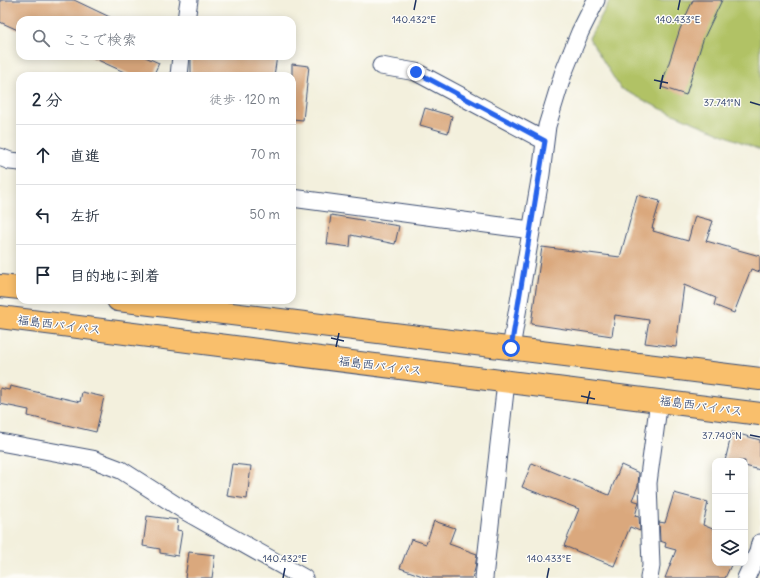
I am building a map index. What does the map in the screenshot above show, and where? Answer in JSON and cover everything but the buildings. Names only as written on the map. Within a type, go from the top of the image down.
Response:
[{"type":"highway","points":[[0,286],[16,288]]},
{"type":"highway","points":[[151,304],[760,380]]},
{"type":"highway","name":"福島西バイパス","points":[[0,317],[506,382],[660,400],[760,414]]},
{"type":"street","points":[[187,16],[189,0]]},
{"type":"street","points":[[511,348],[547,126],[563,74],[580,32],[596,0]]},
{"type":"street","points":[[179,72],[181,60]]},
{"type":"street","points":[[381,66],[416,72],[545,141]]},
{"type":"street","points":[[0,157],[16,162]]},
{"type":"street","points":[[296,199],[531,230]]},
{"type":"street","points":[[484,578],[506,382]]},
{"type":"street","points":[[648,578],[651,566],[648,483],[660,400]]},
{"type":"street","points":[[0,442],[92,459],[121,470],[185,511],[304,578]]},
{"type":"street","points":[[746,578],[758,552],[760,543]]},
{"type":"green space","points":[[610,0],[760,0],[760,150],[659,108],[620,88],[589,38]]},
{"type":"route","points":[[416,72],[545,141],[511,348]]}]
